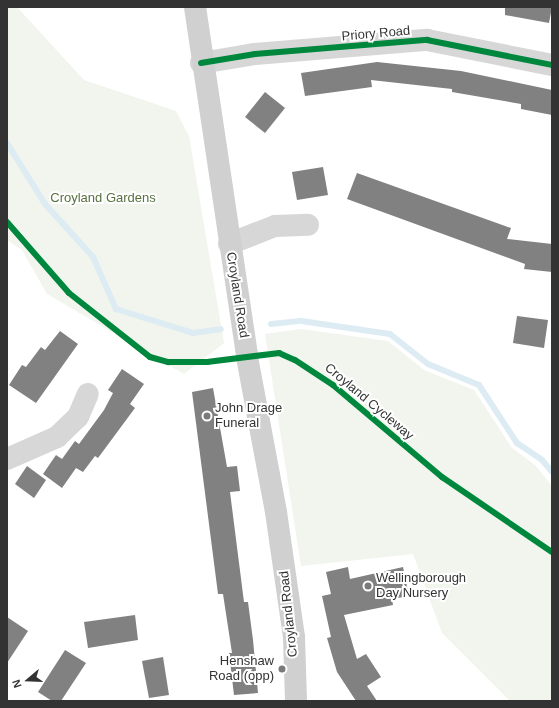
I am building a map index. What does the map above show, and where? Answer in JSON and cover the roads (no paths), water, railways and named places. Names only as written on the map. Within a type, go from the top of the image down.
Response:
[{"type":"main road","name":"Croyland Road","points":[[195,7],[201,63],[244,341],[276,512],[294,637],[296,701]]},
{"type":"street","name":"Priory Road","points":[[201,63],[255,54],[427,40],[552,64]]},
{"type":"street","points":[[229,244],[275,226],[308,225]]},
{"type":"street","points":[[7,459],[57,437],[78,417],[88,394]]},
{"type":"waterway","points":[[7,143],[45,204],[93,257],[116,309],[193,333],[221,329]]},
{"type":"waterway","points":[[271,324],[301,321],[390,334],[428,364],[479,385],[517,443],[542,460],[552,472]]},
{"type":"place","name":"John Drage Funeral","points":[[207,416]]},
{"type":"place","name":"Wellingborough Day Nursery","points":[[368,586]]},
{"type":"place","name":"Henshaw Road (opp)","points":[[282,669]]},
{"type":"park label","name":"Croyland Gardens","points":[[103,198]]}]
